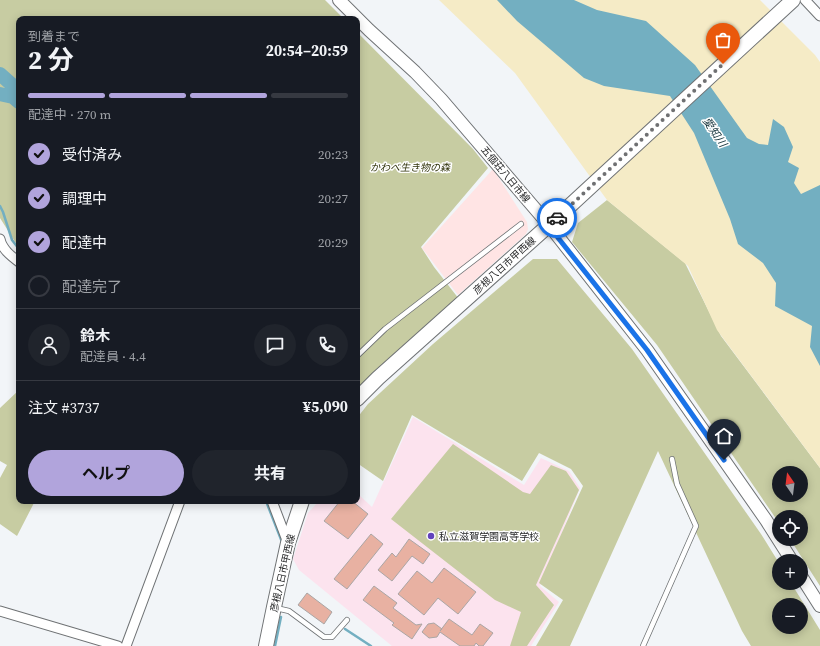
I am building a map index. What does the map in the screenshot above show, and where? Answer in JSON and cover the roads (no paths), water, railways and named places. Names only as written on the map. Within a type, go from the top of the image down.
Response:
[{"type":"main road","name":"五個荘八日市線","points":[[339,0],[355,16]]},
{"type":"main road","name":"彦根八日市甲西線","points":[[360,396],[378,378],[549,225],[792,0]]},
{"type":"main road","name":"五個荘八日市線","points":[[360,21],[415,72],[441,99],[549,225],[647,350],[766,520],[788,554]]},
{"type":"main road","name":"彦根八日市甲西線","points":[[266,646],[288,543],[301,504]]},
{"type":"main road","points":[[808,587],[820,606]]},
{"type":"street","points":[[805,0],[820,16]]},
{"type":"street","points":[[0,239],[8,253],[16,260]]},
{"type":"street","points":[[126,646],[179,504]]},
{"type":"street","points":[[273,504],[288,543]]},
{"type":"street","points":[[0,611],[118,646]]},
{"type":"lane","points":[[360,353],[385,329],[521,224]]},
{"type":"lane","points":[[643,646],[696,526],[677,484],[672,459]]},
{"type":"lane","points":[[274,607],[289,611],[324,638],[332,637],[347,620]]},
{"type":"water","name":"愛知川","points":[[497,0],[574,0],[597,10],[646,21],[695,65],[747,138],[759,144],[768,145],[773,119],[784,127],[793,147],[788,162],[799,168],[794,183],[801,194],[820,185],[820,366],[810,347],[812,326],[775,306],[776,283],[763,263],[738,244],[730,219],[694,133],[670,96],[604,86],[584,78],[517,21]]},
{"type":"waterway","points":[[0,74],[16,88]]},
{"type":"waterway","points":[[0,94],[13,97],[16,100]]},
{"type":"waterway","points":[[0,206],[12,240],[16,245]]},
{"type":"waterway","points":[[267,504],[282,542]]},
{"type":"waterway","points":[[275,646],[281,617]]},
{"type":"waterway","points":[[345,629],[371,646]]},
{"type":"place","name":"私立滋賀学園高等学校","points":[[431,536]]},
{"type":"park label","name":"かわべ生き物の森","points":[[410,167]]}]
